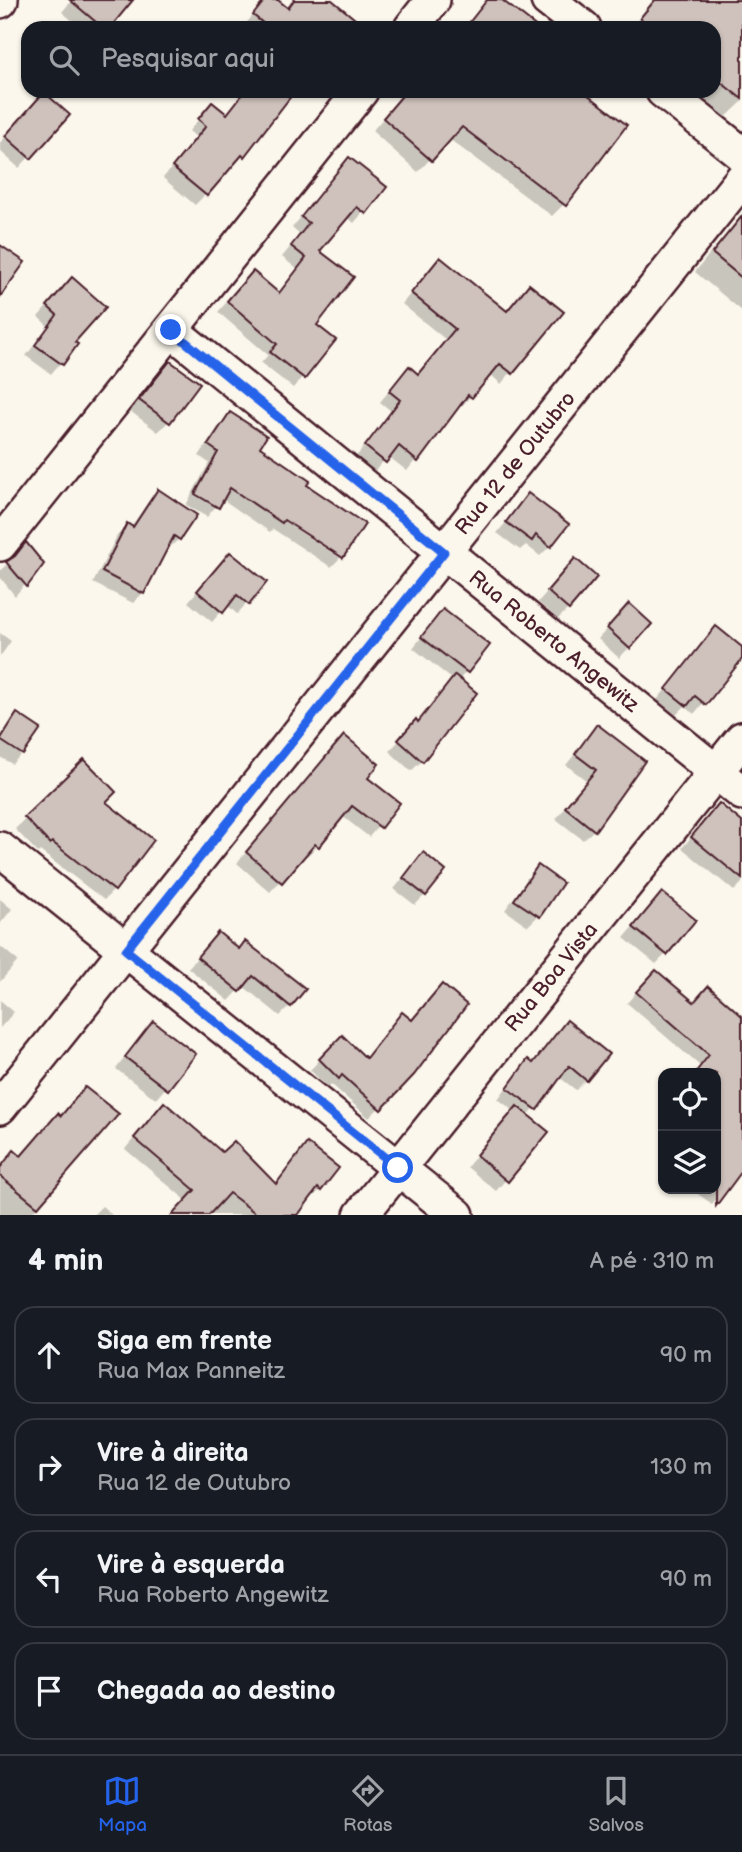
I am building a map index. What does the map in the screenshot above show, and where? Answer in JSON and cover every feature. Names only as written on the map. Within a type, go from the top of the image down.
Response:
[{"type":"street","points":[[416,21],[433,0]]},
{"type":"street","points":[[548,0],[575,21]]},
{"type":"street","points":[[0,544],[355,98]]},
{"type":"street","points":[[672,98],[742,154]]},
{"type":"street","name":"Rua 12 de Outubro","points":[[0,1107],[742,179]]},
{"type":"street","name":"Rua Roberto Angewitz","points":[[171,330],[742,793]]},
{"type":"street","name":"Rua Boa Vista","points":[[361,1215],[742,738]]},
{"type":"street","points":[[0,849],[457,1215]]},
{"type":"building","points":[[70,0],[133,0],[116,21],[95,21]]},
{"type":"building","points":[[265,0],[278,0],[288,8],[294,0],[332,0],[358,21],[260,21],[253,15]]},
{"type":"building","points":[[487,0],[502,0],[529,21],[470,21]]},
{"type":"building","points":[[655,0],[742,0],[742,99],[721,82],[721,21],[644,21],[640,18]]},
{"type":"building","points":[[39,98],[51,98],[70,115],[31,159],[5,136]]},
{"type":"building","points":[[240,98],[290,98],[244,157],[242,155],[207,196],[172,167],[206,126],[198,119],[212,102],[227,114]]},
{"type":"building","points":[[400,98],[592,98],[627,125],[566,206],[462,127],[432,161],[383,118]]},
{"type":"building","points":[[349,157],[387,187],[366,214],[357,207],[320,251],[354,277],[317,325],[336,340],[305,379],[270,352],[277,344],[227,301],[253,271],[279,293],[306,258],[291,246],[309,223],[301,217]]},
{"type":"building","points":[[742,216],[742,278],[712,253]]},
{"type":"building","points":[[0,245],[25,262],[0,297]]},
{"type":"building","points":[[440,257],[507,311],[529,284],[564,312],[513,374],[500,364],[472,398],[468,395],[418,462],[399,446],[386,463],[365,446],[400,400],[389,391],[409,366],[418,374],[455,329],[411,293]]},
{"type":"building","points":[[72,277],[106,307],[75,342],[78,344],[63,365],[35,345],[57,315],[47,306]]},
{"type":"building","points":[[170,361],[200,383],[170,423],[139,400]]},
{"type":"building","points":[[230,412],[267,436],[260,447],[310,481],[307,485],[365,524],[343,558],[284,520],[282,523],[230,488],[219,508],[195,494],[218,452],[208,445]]},
{"type":"building","points":[[158,489],[197,515],[180,540],[174,536],[144,594],[102,572],[127,523],[133,527]]},
{"type":"building","points":[[528,493],[569,524],[551,547],[536,535],[532,541],[506,522]]},
{"type":"building","points":[[26,542],[44,564],[27,587],[6,562],[15,556]]},
{"type":"building","points":[[230,552],[267,582],[249,605],[237,595],[223,613],[197,591]]},
{"type":"building","points":[[575,558],[597,577],[569,610],[547,591]]},
{"type":"building","points":[[629,603],[652,624],[630,649],[607,628]]},
{"type":"building","points":[[443,609],[490,645],[468,673],[421,637]]},
{"type":"building","points":[[716,626],[742,647],[742,659],[706,705],[695,696],[687,706],[666,689]]},
{"type":"building","points":[[455,675],[477,693],[423,762],[398,740],[416,719],[418,722]]},
{"type":"building","points":[[17,713],[41,729],[23,755],[0,740]]},
{"type":"building","points":[[597,724],[645,761],[595,831],[565,807],[596,770],[575,754]]},
{"type":"building","points":[[344,735],[379,764],[368,778],[400,803],[381,828],[352,806],[319,847],[315,844],[282,883],[246,852]]},
{"type":"building","points":[[84,759],[116,792],[106,802],[154,840],[115,891],[52,842],[50,844],[24,817]]},
{"type":"building","points":[[719,803],[742,822],[742,879],[691,837]]},
{"type":"building","points":[[423,852],[446,871],[426,896],[403,878]]},
{"type":"building","points":[[538,865],[563,883],[540,917],[514,900]]},
{"type":"building","points":[[662,892],[696,920],[667,955],[633,927]]},
{"type":"building","points":[[218,932],[239,949],[245,941],[306,989],[291,1007],[253,976],[240,992],[197,957]]},
{"type":"building","points":[[656,970],[694,1002],[708,986],[742,1016],[742,1171],[716,1206],[716,1194],[721,1194],[721,1068],[699,1068],[709,1055],[636,992]]},
{"type":"building","points":[[442,984],[467,1005],[414,1075],[381,1110],[342,1075],[339,1079],[319,1059],[342,1035],[366,1058],[402,1012],[412,1020]]},
{"type":"building","points":[[567,1020],[609,1054],[587,1081],[569,1066],[537,1110],[507,1088],[528,1059],[533,1063]]},
{"type":"building","points":[[153,1021],[196,1054],[168,1090],[125,1057]]},
{"type":"building","points":[[85,1087],[119,1114],[38,1207],[0,1176],[0,1168],[14,1150],[21,1156],[58,1113],[61,1116]]},
{"type":"building","points":[[164,1102],[222,1152],[234,1141],[276,1184],[307,1143],[339,1168],[321,1191],[318,1188],[298,1215],[258,1215],[229,1193],[209,1215],[172,1215],[195,1190],[134,1138]]},
{"type":"building","points":[[517,1106],[549,1132],[508,1182],[476,1155]]},
{"type":"route","points":[[171,330],[444,552],[126,950],[398,1168]]}]
